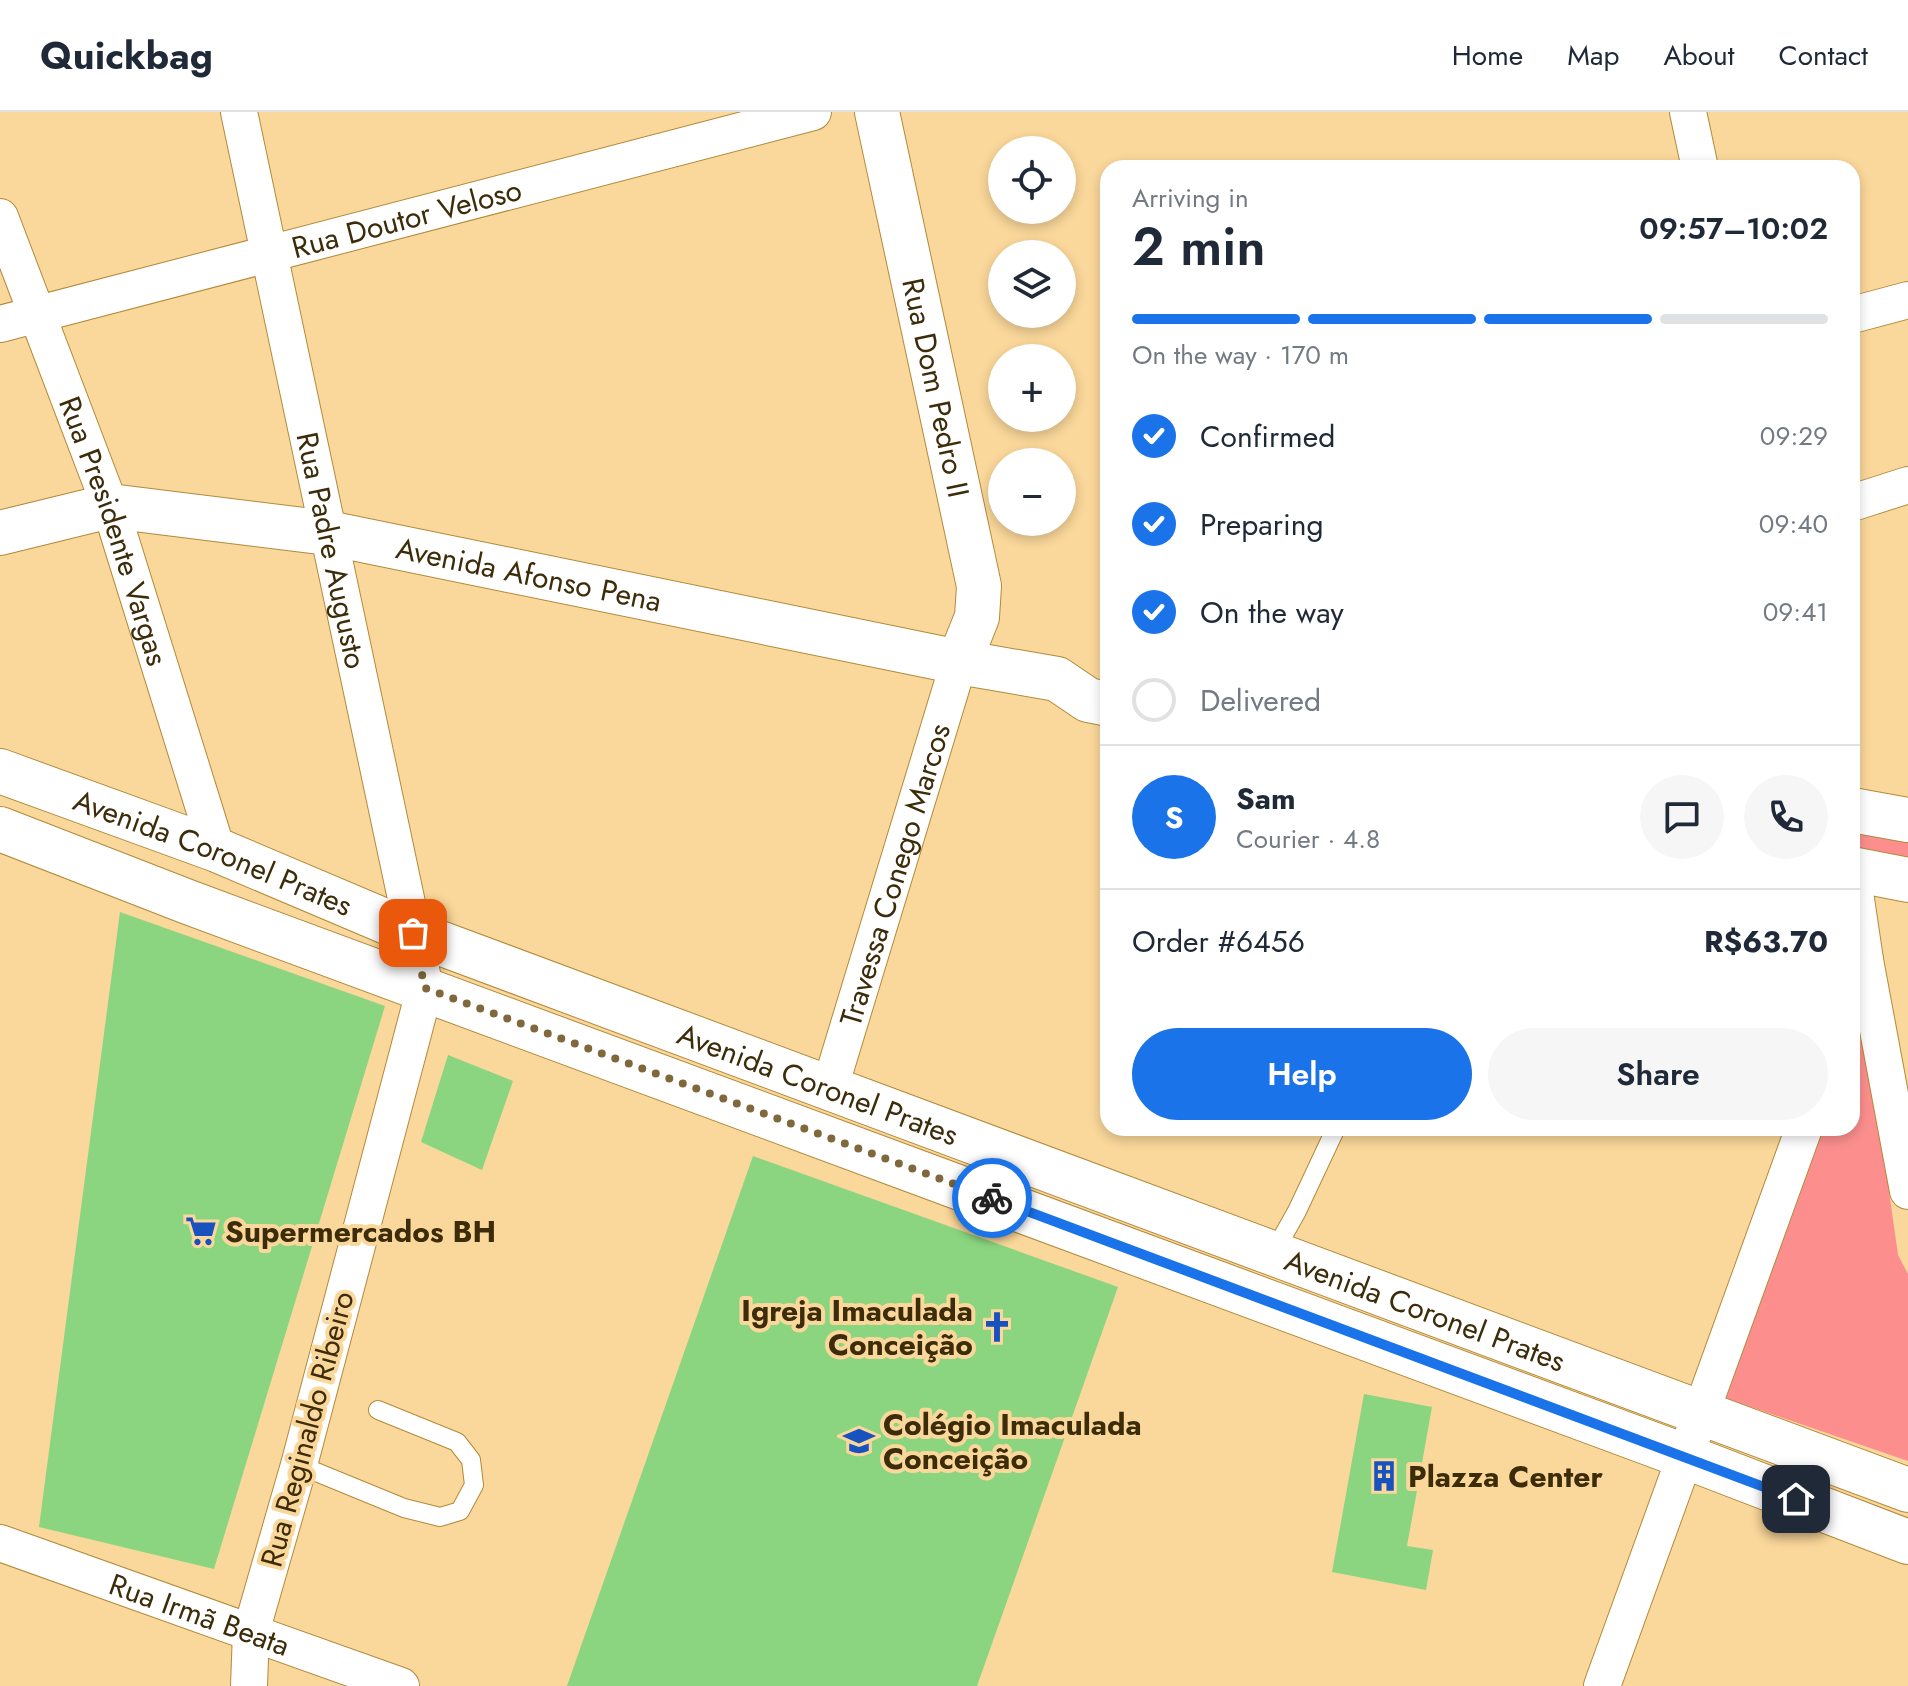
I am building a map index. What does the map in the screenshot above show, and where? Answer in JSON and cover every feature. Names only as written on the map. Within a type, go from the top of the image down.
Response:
[{"type":"main road","name":"Rua Dom Pedro II","points":[[877,112],[979,586],[977,617],[959,662]]},
{"type":"main road","name":"Avenida Afonso Pena","points":[[0,533],[110,506],[328,533],[959,662],[1057,679],[1093,670],[1100,671]]},
{"type":"main road","name":"Avenida Afonso Pena","points":[[1057,679],[1088,700],[1100,702]]},
{"type":"main road","name":"Avenida Coronel Prates","points":[[0,771],[217,850],[413,933],[1908,1490]]},
{"type":"main road","points":[[1860,811],[1908,820]]},
{"type":"main road","name":"Avenida Coronel Prates","points":[[0,829],[188,902],[1684,1456],[1908,1542]]},
{"type":"main road","points":[[1860,872],[1908,880]]},
{"type":"street","name":"Rua Padre Augusto","points":[[239,112],[425,988]]},
{"type":"street","name":"Rua Doutor Veloso","points":[[0,324],[813,112]]},
{"type":"street","points":[[1688,112],[1698,160]]},
{"type":"street","name":"Rua Presidente Vargas","points":[[0,217],[110,506],[217,850]]},
{"type":"street","points":[[1860,313],[1908,300]]},
{"type":"street","points":[[1860,500],[1908,485]]},
{"type":"street","name":"Travessa Conego Marcos","points":[[830,1087],[959,662]]},
{"type":"street","points":[[1860,926],[1908,1191]]},
{"type":"street","points":[[1860,974],[1865,960]]},
{"type":"street","name":"Rua Reginaldo Ribeiro","points":[[249,1686],[251,1632],[299,1465],[425,988]]},
{"type":"street","points":[[1602,1686],[1801,1136]]},
{"type":"street","name":"Rua Irmã Beata","points":[[0,1543],[401,1686]]},
{"type":"lane","points":[[1274,1252],[1332,1136]]},
{"type":"lane","points":[[299,1465],[404,1508],[440,1517],[460,1511],[474,1485],[471,1460],[457,1442],[378,1410]]},
{"type":"shaded area","points":[[1860,827],[1908,837],[1908,865],[1860,856]]},
{"type":"shaded area","points":[[1860,1039],[1869,1050],[1898,1255],[1908,1274],[1908,1461],[1725,1398],[1819,1136],[1860,1136]]},
{"type":"building","points":[[120,912],[385,1006],[214,1569],[39,1527]]},
{"type":"building","points":[[448,1055],[513,1081],[482,1170],[421,1142]]},
{"type":"building","name":"Colégio Imaculada Conceição","points":[[753,1156],[1118,1287],[977,1686],[567,1686]]},
{"type":"building","name":"Plazza Center","points":[[1364,1394],[1432,1407],[1407,1546],[1433,1550],[1426,1590],[1332,1572]]},
{"type":"way so far","points":[[413,933],[425,988],[992,1198]]},
{"type":"place","name":"Supermercados BH","points":[[201,1231]]},
{"type":"place","name":"Igreja Imaculada Conceição","points":[[997,1327]]},
{"type":"place","name":"Colégio Imaculada Conceição","points":[[859,1441]]},
{"type":"place","name":"Plazza Center","points":[[1384,1476]]},
{"type":"route","points":[[992,1198],[1796,1499]]}]
